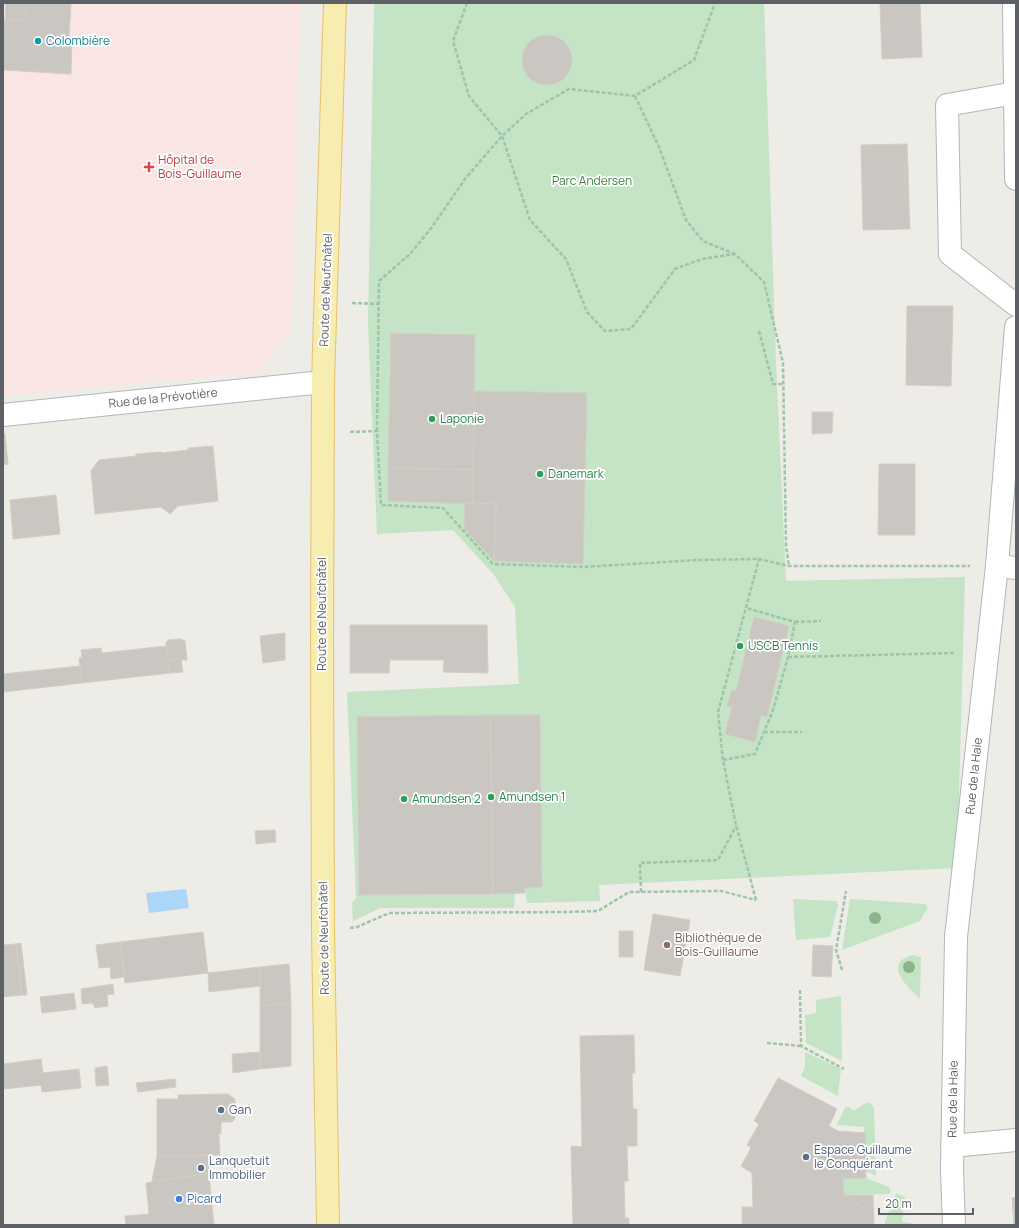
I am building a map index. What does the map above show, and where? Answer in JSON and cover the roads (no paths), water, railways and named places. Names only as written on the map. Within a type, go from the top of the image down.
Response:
[{"type":"main road","name":"Route de Neufchâtel","points":[[328,1225],[323,930],[323,382],[335,3]]},
{"type":"street","points":[[1014,3],[1016,179]]},
{"type":"street","points":[[1015,93],[947,105],[950,254],[1016,305]]},
{"type":"street","name":"Rue de la Haie","points":[[954,1225],[952,1203],[952,1146],[956,937],[1006,567],[1016,327]]},
{"type":"street","name":"Rue de la Prévotière","points":[[3,415],[323,382]]},
{"type":"street","points":[[952,1146],[1016,1140]]},
{"type":"water","points":[[186,889],[189,908],[149,913],[146,893]]},
{"type":"place","name":"Colombière","points":[[38,41]]},
{"type":"place","name":"Hôpital de Bois-Guillaume","points":[[149,167]]},
{"type":"place","name":"Laponie","points":[[432,419]]},
{"type":"place","name":"Danemark","points":[[540,474]]},
{"type":"place","name":"USCB Tennis","points":[[740,646]]},
{"type":"place","name":"Amundsen 1","points":[[491,797]]},
{"type":"place","name":"Amundsen 2","points":[[404,799]]},
{"type":"place","name":"Bibliothèque de Bois-Guillaume","points":[[667,945]]},
{"type":"place","name":"Gan","points":[[221,1110]]},
{"type":"place","name":"Espace Guillaume le Conquérant","points":[[806,1157]]},
{"type":"place","name":"Lanquetuit Immobilier","points":[[201,1168]]},
{"type":"place","name":"Picard","points":[[179,1199]]},
{"type":"park label","name":"Parc Andersen","points":[[592,181]]}]
